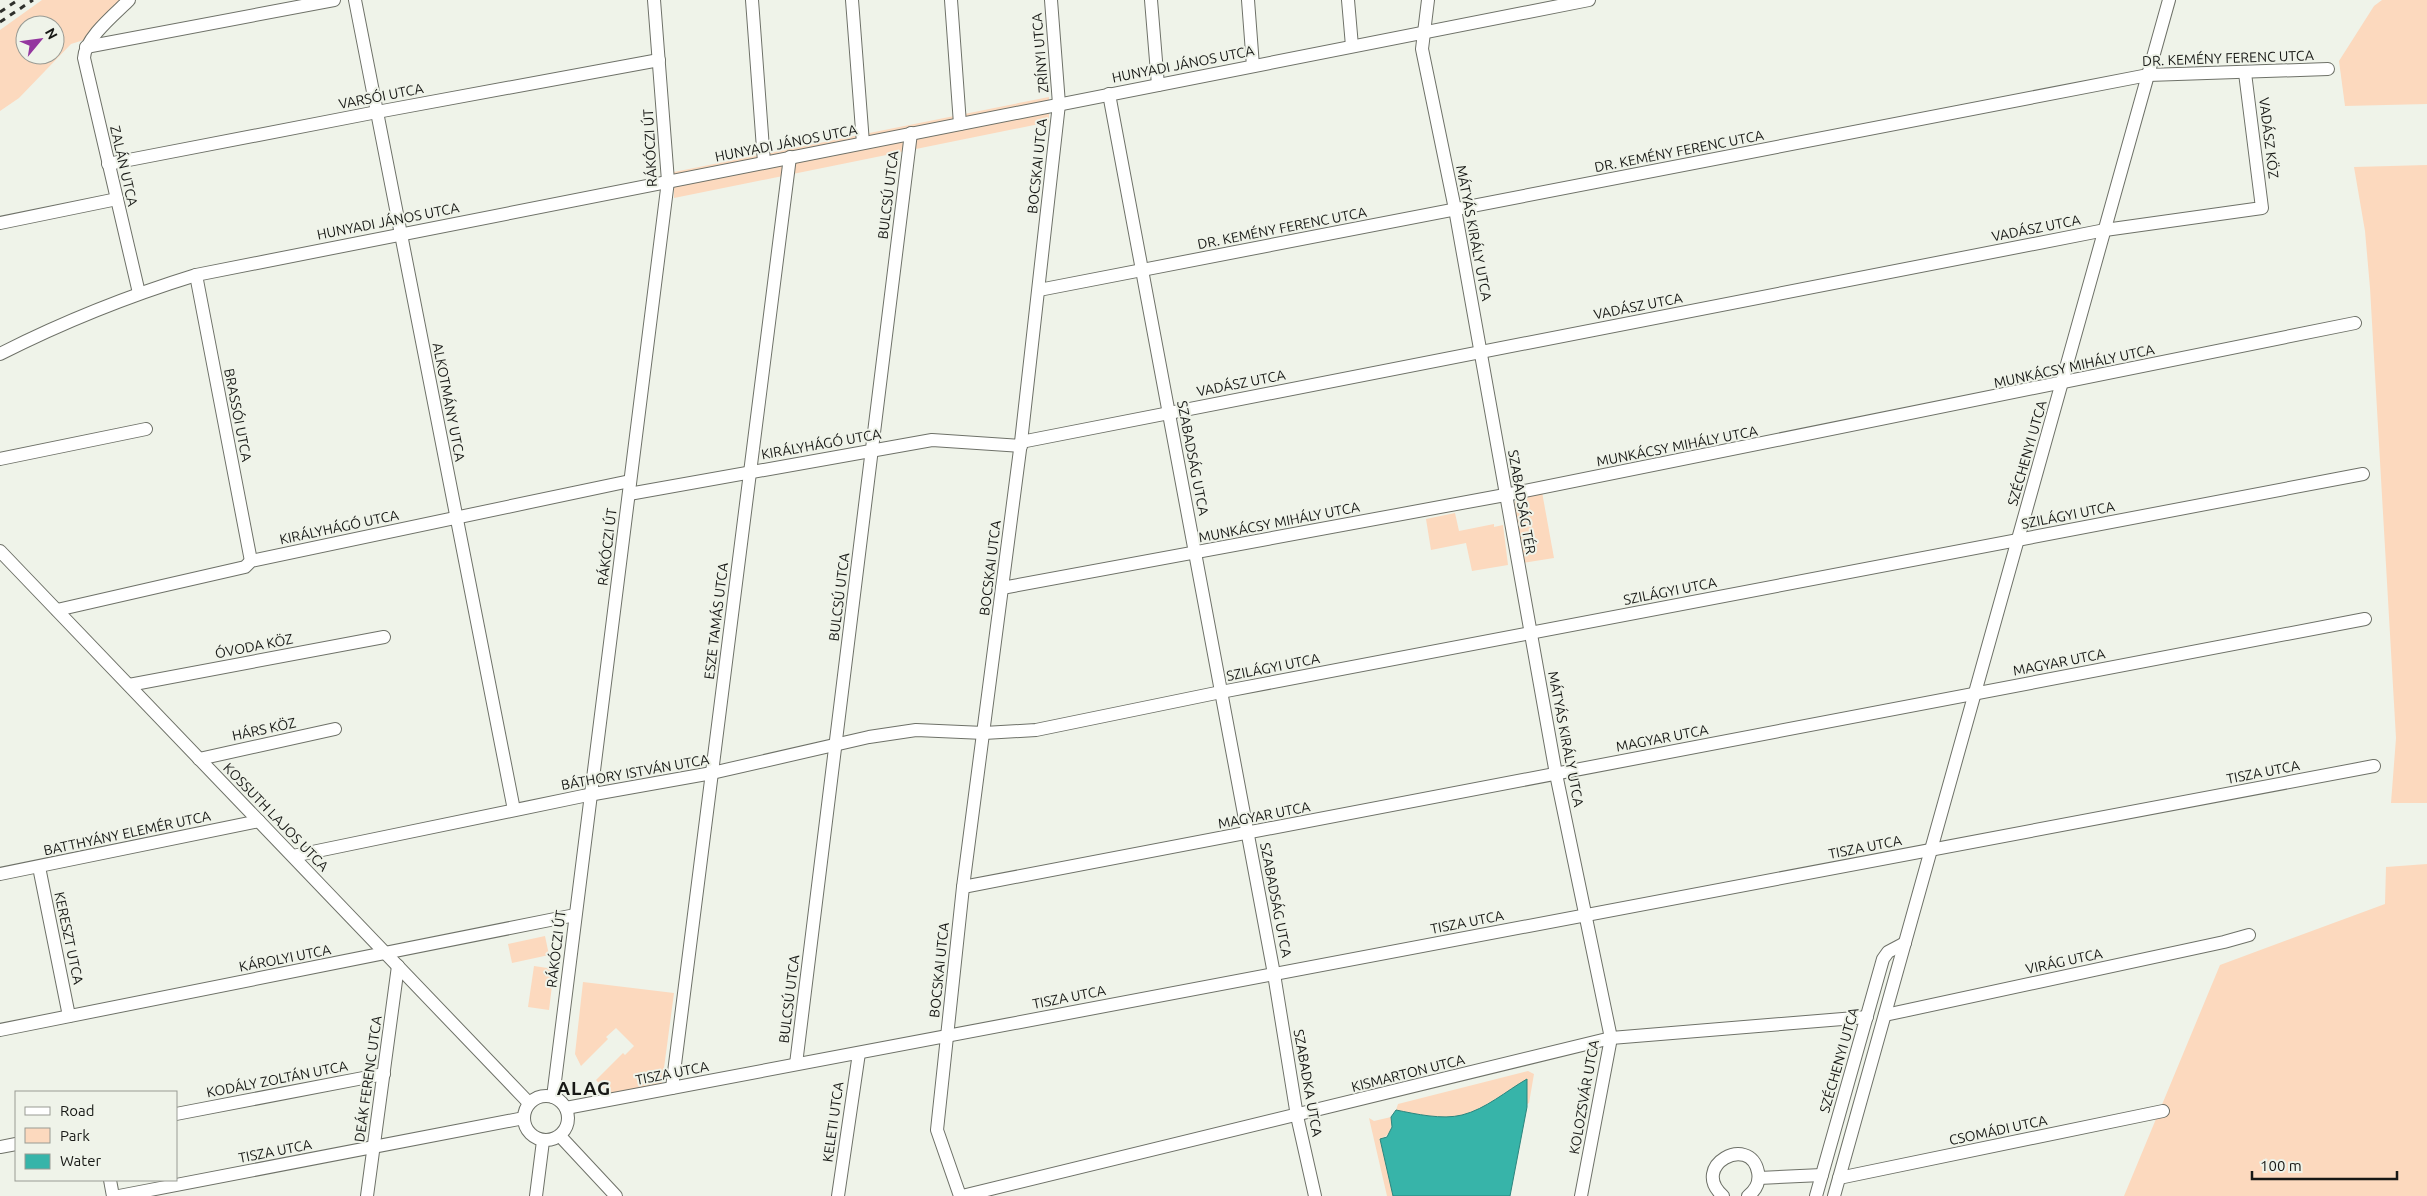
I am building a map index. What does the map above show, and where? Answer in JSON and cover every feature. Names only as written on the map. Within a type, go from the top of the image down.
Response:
[{"type":"street","points":[[86,47],[129,0]]},
{"type":"street","points":[[86,47],[334,0]]},
{"type":"street","name":"ALKOTMÁNY UTCA","points":[[355,0],[514,810]]},
{"type":"street","name":"RÁKÓCZI ÚT","points":[[553,1097],[668,181],[654,0]]},
{"type":"street","points":[[752,0],[764,162]]},
{"type":"street","points":[[852,0],[863,143]]},
{"type":"street","points":[[951,0],[960,124]]},
{"type":"street","name":"ZRÍNYI UTCA","points":[[1051,0],[1059,104]]},
{"type":"street","points":[[1151,0],[1158,85]]},
{"type":"street","points":[[1248,0],[1253,66]]},
{"type":"street","points":[[1348,0],[1352,46]]},
{"type":"street","name":"MÁTYÁS KIRÁLY UTCA","points":[[1428,0],[1422,49],[1456,209],[1496,441]]},
{"type":"street","name":"HUNYADI JÁNOS UTCA","points":[[0,354],[74,319],[139,293],[196,274],[1589,0]]},
{"type":"street","name":"SZÉCHENYI UTCA","points":[[1834,1196],[2169,0]]},
{"type":"street","name":"ZALÁN UTCA","points":[[86,47],[84,58],[139,293]]},
{"type":"street","name":"VARSÓI UTCA","points":[[108,164],[659,60]]},
{"type":"street","name":"DR. KEMÉNY FERENC UTCA","points":[[1039,290],[2148,75],[2328,69]]},
{"type":"street","name":"VADÁSZ KÖZ","points":[[2245,73],[2262,208]]},
{"type":"street","name":"SZABADSÁG UTCA","points":[[1109,94],[1274,974]]},
{"type":"street","name":"BOCSKAI UTCA","points":[[961,1196],[937,1130],[964,887],[1021,444],[1059,104]]},
{"type":"street","name":"BULCSÚ UTCA","points":[[796,1064],[911,133]]},
{"type":"street","name":"ESZE TAMÁS UTCA","points":[[672,1088],[790,157]]},
{"type":"street","points":[[0,223],[117,199]]},
{"type":"street","name":"VADÁSZ UTCA","points":[[1021,444],[1169,413],[2105,230],[2262,208]]},
{"type":"street","name":"BRASSÓI UTCA","points":[[196,274],[251,561]]},
{"type":"street","name":"MUNKÁCSY MIHÁLY UTCA","points":[[1002,588],[1505,496],[2355,323]]},
{"type":"street","points":[[0,459],[146,429]]},
{"type":"street","name":"KIRÁLYHÁGÓ UTCA","points":[[629,494],[932,440],[1021,444]]},
{"type":"street","name":"SZABADSÁG TÉR","points":[[1496,441],[1518,569]]},
{"type":"street","name":"SZILÁGYI UTCA","points":[[984,733],[1036,730],[1221,692],[2363,474]]},
{"type":"street","name":"KIRÁLYHÁGÓ UTCA","points":[[57,610],[245,567],[251,561],[630,481]]},
{"type":"street","name":"KOSSUTH LAJOS UTCA","points":[[0,551],[529,1103]]},
{"type":"street","name":"MÁTYÁS KIRÁLY UTCA","points":[[1518,569],[1556,774],[1587,915]]},
{"type":"street","name":"MAGYAR UTCA","points":[[964,887],[2365,619]]},
{"type":"street","name":"ÓVODA KÖZ","points":[[129,685],[384,637]]},
{"type":"street","name":"HÁRS KÖZ","points":[[199,759],[335,729]]},
{"type":"street","name":"BÁTHORY ISTVÁN UTCA","points":[[293,856],[592,794],[712,773],[835,744],[916,730],[984,733]]},
{"type":"street","name":"TISZA UTCA","points":[[566,1108],[2374,766]]},
{"type":"street","name":"BATTHYÁNY ELEMÉR UTCA","points":[[0,874],[259,821]]},
{"type":"street","name":"KERESZT UTCA","points":[[39,866],[69,1016]]},
{"type":"street","name":"KÁROLYI UTCA","points":[[0,1030],[576,915]]},
{"type":"street","name":"KOLOZSVÁR UTCA","points":[[1581,1196],[1611,1038],[1587,915]]},
{"type":"street","name":"VIRÁG UTCA","points":[[1885,1015],[2249,935]]},
{"type":"street","name":"SZÉCHENYI UTCA","points":[[1816,1196],[1883,959],[1888,952],[1905,943]]},
{"type":"street","name":"DEÁK FERENC UTCA","points":[[368,1196],[398,966]]},
{"type":"street","name":"SZABADKA UTCA","points":[[1274,974],[1297,1116],[1315,1196]]},
{"type":"street","name":"KISMARTON UTCA","points":[[961,1196],[1297,1116],[1611,1038],[1866,1017]]},
{"type":"street","name":"KELETI UTCA","points":[[838,1196],[858,1052]]},
{"type":"street","name":"KODÁLY ZOLTÁN UTCA","points":[[178,1114],[384,1074]]},
{"type":"street","points":[[540,1096],[553,1097],[566,1108],[568,1114],[567,1126],[560,1136],[543,1141],[528,1131],[524,1118],[529,1103],[540,1096]]},
{"type":"street","name":"CSOMÁDI UTCA","points":[[1839,1178],[2163,1111]]},
{"type":"street","name":"TISZA UTCA","points":[[119,1196],[524,1118]]},
{"type":"street","points":[[560,1136],[616,1196]]},
{"type":"street","points":[[536,1196],[543,1141]]},
{"type":"street","points":[[0,1147],[15,1144]]},
{"type":"street","points":[[1723,1196],[1714,1185],[1714,1170],[1722,1158],[1736,1154],[1743,1155],[1755,1164],[1759,1178],[1757,1185],[1748,1196]]},
{"type":"street","points":[[1759,1178],[1822,1176]]},
{"type":"street","points":[[110,1181],[112,1196]]},
{"type":"green space","points":[[42,0],[125,0],[87,39],[71,44],[65,50],[65,15],[21,15]]},
{"type":"green space","points":[[2382,0],[2427,0],[2427,104],[2345,106],[2339,61],[2374,6]]},
{"type":"green space","points":[[15,19],[15,65],[51,65],[19,98],[0,111],[0,30]]},
{"type":"green space","points":[[1049,97],[1049,122],[674,198],[674,172]]},
{"type":"green space","points":[[2427,165],[2427,803],[2391,803],[2396,738],[2370,288],[2365,231],[2354,167]]},
{"type":"green space","points":[[1542,492],[1554,558],[1523,563],[1512,506],[1518,498]]},
{"type":"green space","points":[[1455,513],[1459,531],[1494,524],[1494,527],[1503,525],[1508,565],[1472,571],[1466,543],[1431,550],[1426,519]]},
{"type":"green space","points":[[2427,864],[2427,1196],[2124,1196],[2220,965],[2385,904],[2386,867]]},
{"type":"green space","points":[[545,936],[549,955],[512,963],[508,944]]},
{"type":"green space","points":[[534,966],[554,969],[549,1010],[528,1007]]},
{"type":"green space","points":[[583,982],[674,993],[662,1083],[609,1094],[596,1080],[623,1053],[625,1055],[634,1046],[616,1028],[606,1037],[608,1039],[581,1066],[575,1054]]},
{"type":"green space","points":[[1528,1071],[1534,1074],[1529,1103],[1527,1104],[1526,1080],[1487,1104],[1462,1115],[1438,1117],[1396,1110],[1398,1104]]},
{"type":"green space","points":[[1391,1117],[1390,1131],[1380,1139],[1393,1196],[1387,1196],[1369,1118],[1374,1121]]},
{"type":"water","points":[[1527,1079],[1527,1107],[1510,1196],[1393,1196],[1380,1139],[1387,1137],[1392,1127],[1391,1117],[1396,1110],[1438,1117],[1462,1115],[1488,1104]]},
{"type":"railway","points":[[0,12],[18,0]]},
{"type":"railway","points":[[0,22],[33,0]]},
{"type":"district","name":"ALAG","points":[[584,1088]]}]
